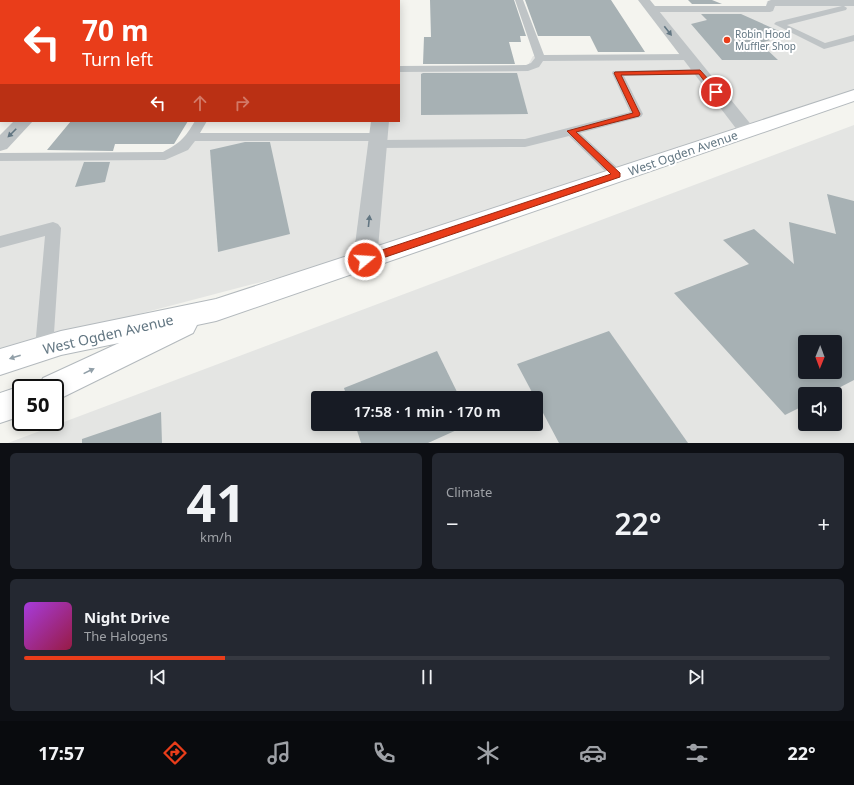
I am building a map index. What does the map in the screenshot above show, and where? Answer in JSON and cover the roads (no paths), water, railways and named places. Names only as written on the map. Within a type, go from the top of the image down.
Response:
[{"type":"main road","name":"West Ogden Avenue","points":[[0,362],[61,343],[216,310],[854,95]]},
{"type":"main road","name":"West Ogden Avenue","points":[[64,383],[216,310]]},
{"type":"main road","points":[[0,408],[12,404]]},
{"type":"street","points":[[648,5],[747,132]]},
{"type":"street","points":[[0,145],[23,122]]},
{"type":"street","points":[[365,260],[378,134]]},
{"type":"lane","points":[[519,0],[540,58]]},
{"type":"lane","points":[[648,5],[770,9],[770,1],[854,3]]},
{"type":"lane","points":[[854,8],[842,8],[779,24],[824,46],[854,38]]},
{"type":"lane","points":[[540,58],[689,57]]},
{"type":"lane","points":[[400,69],[528,68],[535,65],[540,58]]},
{"type":"lane","points":[[192,137],[378,134],[525,143],[637,114],[617,73],[700,72]]},
{"type":"lane","points":[[0,157],[165,156],[183,147],[192,137],[200,122]]},
{"type":"lane","points":[[571,131],[617,175]]},
{"type":"lane","points":[[0,242],[53,228],[44,348]]},
{"type":"place","name":"Robin Hood Muffler Shop","points":[[727,40]]}]
